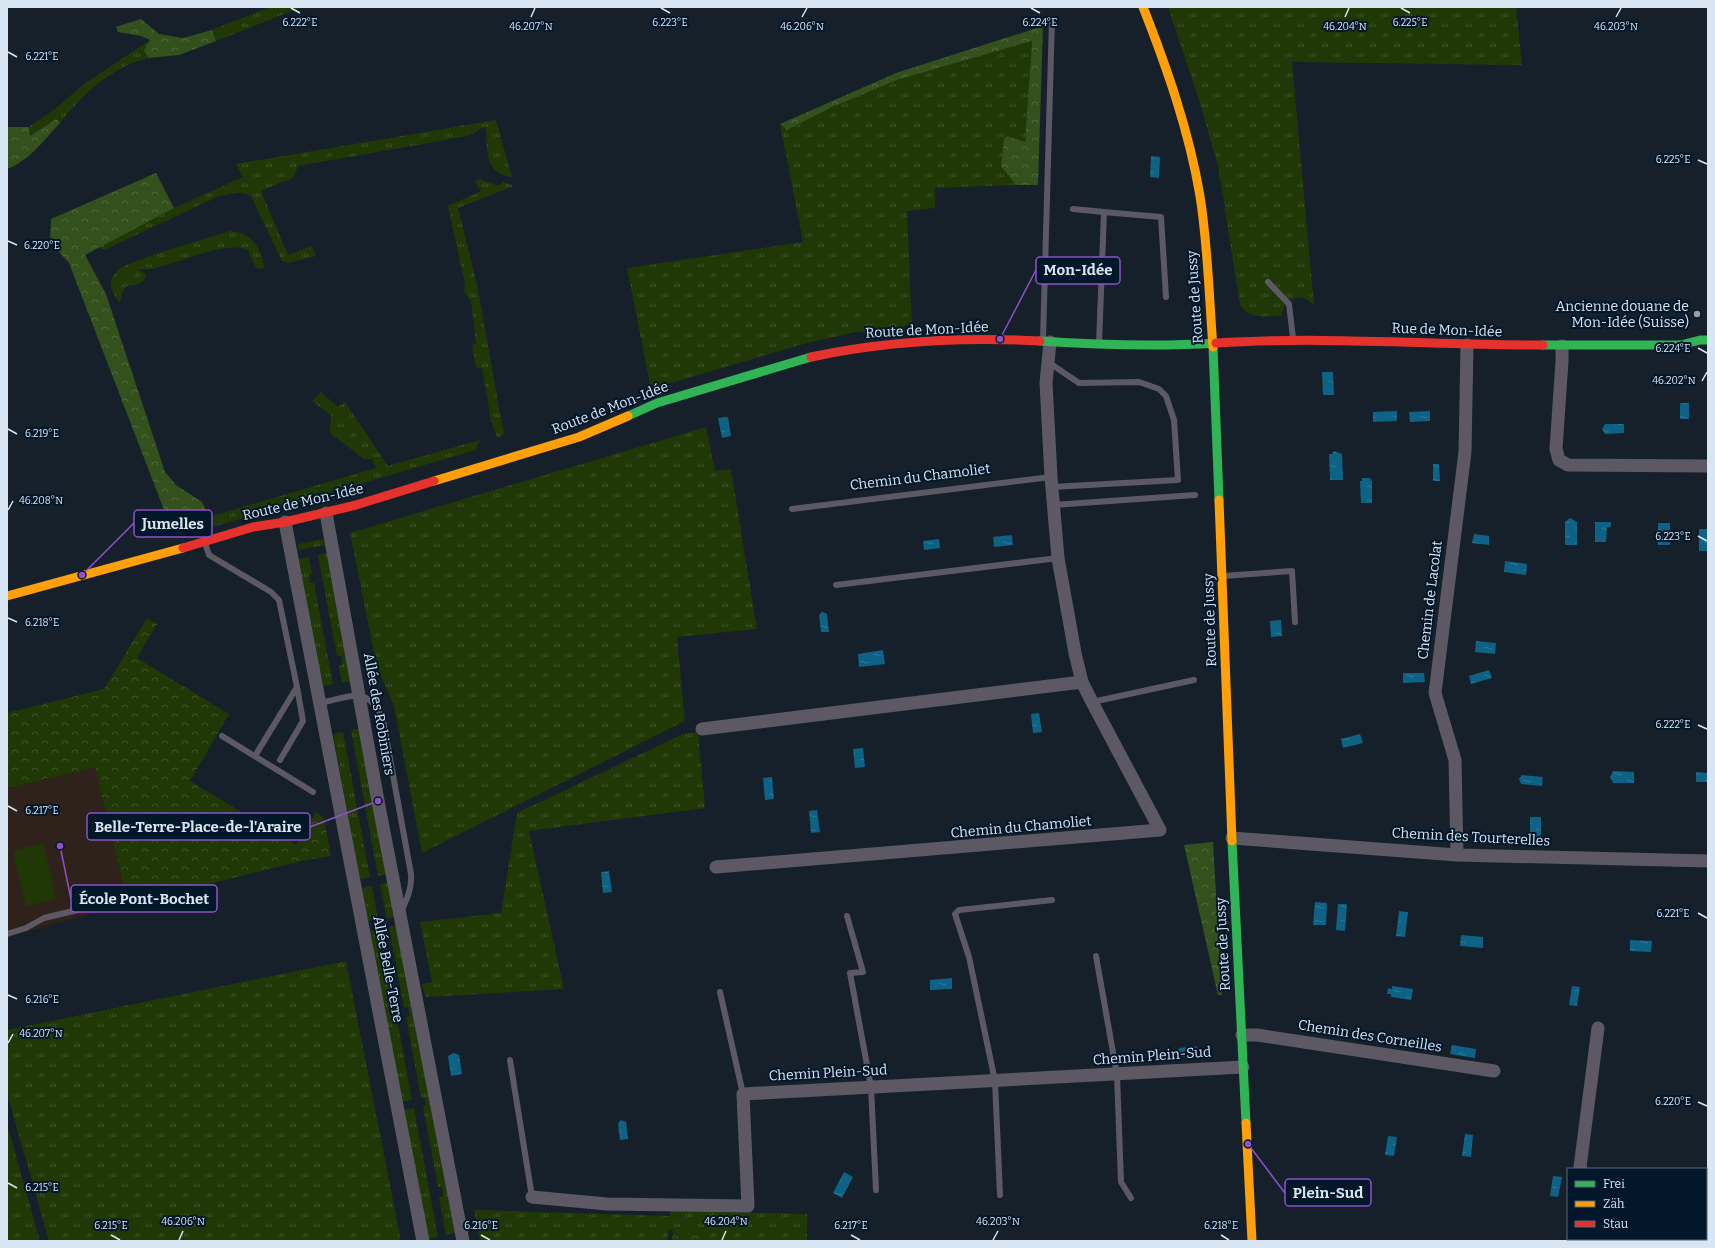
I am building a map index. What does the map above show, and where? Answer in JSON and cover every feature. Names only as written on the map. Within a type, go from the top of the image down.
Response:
[{"type":"main road","name":"Route de Jussy","points":[[1142,7],[1162,58],[1180,114],[1200,196],[1213,343],[1232,838],[1252,1241]]},
{"type":"main road","name":"Route de Mon-Idée","points":[[7,596],[117,567],[253,527],[326,513],[578,437],[657,403],[807,358],[885,344],[1000,339],[1099,346],[1171,346],[1213,343]]},
{"type":"main road","name":"Rue de Mon-Idée","points":[[1213,343],[1293,340],[1562,346],[1681,345],[1700,340],[1708,340]]},
{"type":"main road","name":"Rue de Mon-Idée","points":[[1681,345],[1699,350]]},
{"type":"street","name":"Chemin du Chamoliet","points":[[716,867],[1160,830],[1082,682],[1058,558],[1051,482],[1046,383],[1048,362],[1046,342]]},
{"type":"street","name":"Chemin de Lacolat","points":[[1457,855],[1455,760],[1435,693],[1464,452],[1467,345]]},
{"type":"street","points":[[1562,346],[1556,449],[1559,460],[1568,465],[1708,466]]},
{"type":"street","name":"Allée des Robiniers","points":[[326,513],[401,917]]},
{"type":"street","points":[[285,522],[320,703]]},
{"type":"street","points":[[702,729],[1082,682]]},
{"type":"street","name":"Allée Belle-Terre","points":[[320,703],[423,1241]]},
{"type":"street","name":"Chemin des Tourterelles","points":[[1232,838],[1457,855],[1708,861]]},
{"type":"street","name":"Allée Belle-Terre","points":[[401,917],[463,1241]]},
{"type":"street","points":[[1580,1168],[1598,1028]]},
{"type":"street","name":"Chemin des Corneilles","points":[[1242,1035],[1265,1036],[1494,1071]]},
{"type":"street","name":"Chemin Plein-Sud","points":[[743,1094],[1243,1067]]},
{"type":"street","points":[[532,1197],[606,1204],[748,1206],[743,1094]]},
{"type":"lane","points":[[1046,342],[1052,19]]},
{"type":"lane","points":[[1073,209],[1162,217],[1166,297]]},
{"type":"lane","points":[[1099,346],[1104,212]]},
{"type":"lane","points":[[1268,282],[1289,304],[1293,340]]},
{"type":"lane","points":[[1048,362],[1079,383],[1139,382],[1159,389],[1166,396],[1174,420],[1178,480],[1051,482]]},
{"type":"lane","name":"Chemin du Chamoliet","points":[[792,509],[1051,482]]},
{"type":"lane","points":[[1053,505],[1195,495]]},
{"type":"lane","points":[[205,541],[209,555],[271,592],[279,600],[303,721],[280,760]]},
{"type":"lane","points":[[836,585],[1058,558]]},
{"type":"lane","points":[[1222,576],[1292,571],[1296,622]]},
{"type":"lane","points":[[1092,702],[1194,680]]},
{"type":"lane","points":[[255,756],[297,687]]},
{"type":"lane","points":[[320,703],[359,695],[367,697],[378,708],[383,720],[411,874],[410,890],[401,917]]},
{"type":"lane","points":[[222,736],[313,792]]},
{"type":"lane","points":[[1000,1195],[995,1081],[969,957],[955,914],[959,910],[1052,900]]},
{"type":"lane","points":[[7,934],[26,928],[44,918],[86,908]]},
{"type":"lane","points":[[847,916],[862,972],[850,973],[870,1087],[876,1190]]},
{"type":"lane","points":[[1096,956],[1117,1075],[1121,1182],[1131,1198]]},
{"type":"lane","points":[[720,992],[743,1094]]},
{"type":"lane","points":[[510,1060],[532,1197]]},
{"type":"shaded area","points":[[95,766],[128,904],[7,937],[7,788]]},
{"type":"green space","points":[[270,7],[302,7],[216,41],[212,30]]},
{"type":"green space","points":[[1168,7],[1516,7],[1522,65],[1292,62],[1314,305],[1307,300],[1298,297],[1291,299],[1288,302],[1284,308],[1282,316],[1259,316],[1248,313],[1240,305],[1218,166],[1199,100]]},
{"type":"green space","points":[[141,19],[159,34],[183,38],[212,30],[216,41],[179,55],[148,58],[144,50],[150,40],[141,36],[118,32],[116,27]]},
{"type":"green space","points":[[1043,26],[1038,185],[1016,185],[1001,166],[1004,138],[1007,136],[1025,142],[1032,41],[897,80],[830,108],[787,130],[780,124],[896,73]]},
{"type":"green space","points":[[150,40],[144,50],[148,58],[135,62],[110,75],[88,92],[60,123],[55,119],[30,136],[29,127],[55,109],[84,84]]},
{"type":"green space","points":[[1032,41],[1025,143],[1007,136],[1004,138],[1001,166],[1016,185],[935,188],[935,208],[907,211],[912,324],[903,326],[902,331],[856,332],[803,344],[651,389],[627,268],[803,242],[780,124],[787,130],[830,108],[897,80]]},
{"type":"green space","points":[[56,119],[60,123],[36,149],[22,161],[7,169],[7,127],[29,127],[30,136]]},
{"type":"green space","points":[[496,120],[512,177],[502,175],[491,165],[487,151],[486,126],[468,136],[298,166],[294,177],[261,191],[288,255],[312,246],[316,256],[288,263],[282,261],[251,196],[243,193],[217,197],[104,250],[99,247],[174,208],[243,177],[236,164]]},
{"type":"green space","points":[[156,173],[174,208],[85,255],[106,294],[165,472],[176,485],[202,502],[209,517],[171,528],[69,263],[50,242],[51,219]]},
{"type":"green space","points":[[480,179],[498,186],[503,182],[514,186],[458,208],[477,284],[504,435],[497,437],[491,420],[482,368],[476,368],[472,345],[476,343],[471,301],[464,291],[465,284],[448,206],[481,191],[475,182]]},
{"type":"green space","points":[[230,231],[241,233],[252,240],[258,248],[264,265],[263,269],[256,268],[248,250],[227,248],[214,250],[153,269],[137,269],[147,275],[142,282],[127,286],[123,290],[120,303],[111,288],[114,275],[123,267],[136,261]]},
{"type":"green space","points":[[321,392],[338,407],[345,402],[388,466],[480,440],[476,450],[175,538],[171,528],[376,468],[373,459],[364,459],[330,433],[331,415],[312,401]]},
{"type":"green space","points":[[706,427],[715,471],[731,469],[757,629],[677,637],[685,721],[422,853],[394,706],[377,667],[350,533]]},
{"type":"green space","points":[[323,539],[326,545],[298,550],[299,544]]},
{"type":"green space","points":[[328,553],[351,681],[342,683],[339,666],[342,665],[341,656],[337,656],[318,555]]},
{"type":"green space","points":[[309,557],[312,574],[309,575],[310,583],[314,583],[333,684],[323,686],[299,559]]},
{"type":"green space","points":[[147,618],[157,624],[137,658],[229,714],[190,781],[296,845],[316,812],[324,818],[331,856],[306,860],[128,904],[95,767],[7,788],[7,713],[104,689]]},
{"type":"green space","points":[[361,728],[389,874],[378,876],[351,730]]},
{"type":"green space","points":[[343,732],[370,877],[360,879],[333,734]]},
{"type":"green space","points":[[698,732],[705,808],[529,831],[564,989],[426,997],[422,984],[432,982],[420,922],[501,913],[517,813],[683,734]]},
{"type":"green space","points":[[1213,842],[1222,995],[1218,995],[1184,845]]},
{"type":"green space","points":[[43,843],[56,899],[26,906],[13,851]]},
{"type":"green space","points":[[390,882],[396,917],[386,918],[380,884]]},
{"type":"green space","points":[[372,886],[378,919],[368,921],[362,888]]},
{"type":"green space","points":[[398,925],[455,1233],[446,1235],[439,1197],[443,1196],[442,1187],[438,1187],[423,1106],[426,1105],[424,1097],[421,1098],[406,1017],[410,1016],[408,1007],[404,1008],[389,927]]},
{"type":"green space","points":[[380,929],[387,967],[383,968],[385,976],[389,976],[412,1100],[401,1102],[370,931]]},
{"type":"green space","points":[[346,961],[401,1241],[49,1241],[7,1093],[7,1030]]},
{"type":"green space","points":[[414,1108],[438,1237],[428,1239],[404,1110]]},
{"type":"green space","points":[[7,1124],[40,1241],[7,1241]]},
{"type":"green space","points":[[474,1210],[670,1216],[671,1211],[807,1214],[807,1241],[716,1241],[669,1229],[667,1241],[480,1241]]},
{"type":"green space","points":[[673,1230],[716,1240],[716,1241],[672,1241]]},
{"type":"water","points":[[1151,156],[1160,157],[1159,178],[1150,177]]},
{"type":"water","points":[[1322,372],[1333,372],[1334,395],[1323,395]]},
{"type":"water","points":[[1680,403],[1689,403],[1689,419],[1680,419]]},
{"type":"water","points":[[1397,411],[1397,421],[1373,422],[1373,412]]},
{"type":"water","points":[[1430,411],[1430,421],[1410,422],[1409,412]]},
{"type":"water","points":[[728,417],[731,436],[722,438],[718,418]]},
{"type":"water","points":[[1605,424],[1624,424],[1624,433],[1605,434],[1602,429]]},
{"type":"water","points":[[1334,451],[1342,454],[1343,480],[1330,480],[1329,454],[1332,454]]},
{"type":"water","points":[[1433,464],[1439,464],[1440,481],[1433,481]]},
{"type":"water","points":[[1362,478],[1370,478],[1372,481],[1372,503],[1361,503],[1360,481],[1362,481]]},
{"type":"water","points":[[1570,518],[1577,522],[1577,545],[1565,545],[1565,522]]},
{"type":"water","points":[[1595,522],[1611,522],[1611,527],[1607,527],[1606,542],[1595,542]]},
{"type":"water","points":[[1658,523],[1670,523],[1670,545],[1658,545]]},
{"type":"water","points":[[1699,529],[1708,529],[1708,551],[1699,551]]},
{"type":"water","points":[[1474,534],[1489,536],[1489,545],[1472,543]]},
{"type":"water","points":[[1012,535],[1013,545],[994,547],[993,537]]},
{"type":"water","points":[[939,539],[940,548],[924,550],[923,541]]},
{"type":"water","points":[[1505,561],[1527,564],[1526,575],[1504,572]]},
{"type":"water","points":[[822,612],[827,614],[829,632],[821,632],[819,615]]},
{"type":"water","points":[[1281,620],[1282,636],[1271,637],[1270,621]]},
{"type":"water","points":[[1476,641],[1496,643],[1495,654],[1475,652]]},
{"type":"water","points":[[883,650],[885,664],[859,667],[858,654]]},
{"type":"water","points":[[1489,670],[1492,678],[1471,684],[1469,676]]},
{"type":"water","points":[[1403,673],[1424,673],[1425,682],[1403,683]]},
{"type":"water","points":[[1039,713],[1042,732],[1033,733],[1031,714]]},
{"type":"water","points":[[1360,734],[1363,743],[1343,748],[1341,739]]},
{"type":"water","points":[[863,748],[865,767],[855,768],[853,749]]},
{"type":"water","points":[[1613,771],[1634,772],[1634,783],[1613,783],[1610,777]]},
{"type":"water","points":[[1696,772],[1708,773],[1708,782],[1696,782]]},
{"type":"water","points":[[1522,775],[1543,777],[1542,786],[1521,784],[1519,779]]},
{"type":"water","points":[[772,777],[774,799],[765,800],[763,778]]},
{"type":"water","points":[[817,810],[820,832],[811,833],[809,811]]},
{"type":"water","points":[[1530,817],[1541,817],[1541,839],[1530,839]]},
{"type":"water","points":[[609,871],[612,892],[603,893],[601,872]]},
{"type":"water","points":[[1315,902],[1327,903],[1326,925],[1313,925]]},
{"type":"water","points":[[1338,904],[1347,904],[1345,931],[1336,930]]},
{"type":"water","points":[[1399,911],[1408,912],[1405,937],[1396,936]]},
{"type":"water","points":[[1461,935],[1483,937],[1483,948],[1460,946]]},
{"type":"water","points":[[1630,940],[1652,941],[1651,952],[1630,951]]},
{"type":"water","points":[[952,978],[952,989],[930,990],[930,980]]},
{"type":"water","points":[[1392,986],[1413,989],[1411,1000],[1391,997],[1391,994],[1387,994],[1388,988],[1392,989]]},
{"type":"water","points":[[1572,986],[1580,987],[1577,1006],[1569,1005]]},
{"type":"water","points":[[1452,1045],[1476,1049],[1475,1058],[1450,1054]]},
{"type":"water","points":[[1195,1046],[1198,1048],[1198,1054],[1195,1056],[1180,1057],[1178,1054],[1177,1050],[1180,1048]]},
{"type":"water","points":[[454,1053],[459,1055],[462,1074],[451,1076],[448,1056]]},
{"type":"water","points":[[621,1120],[626,1122],[628,1139],[620,1140],[618,1123]]},
{"type":"water","points":[[1465,1134],[1473,1135],[1471,1157],[1462,1156]]},
{"type":"water","points":[[1388,1136],[1397,1137],[1394,1156],[1385,1155]]},
{"type":"water","points":[[844,1172],[853,1177],[842,1198],[833,1193]]},
{"type":"water","points":[[1553,1176],[1562,1177],[1558,1197],[1550,1196]]},
{"type":"traffic: fast","points":[[1543,345],[1681,345],[1700,340],[1708,340]]},
{"type":"traffic: fast","points":[[1040,341],[1128,345],[1216,343]]},
{"type":"traffic: fast","points":[[1213,347],[1219,500]]},
{"type":"traffic: fast","points":[[628,416],[657,403],[811,357]]},
{"type":"traffic: fast","points":[[1232,841],[1246,1123]]},
{"type":"traffic: slow","points":[[1143,7],[1176,100],[1190,148],[1200,196],[1205,234],[1213,347]]},
{"type":"traffic: slow","points":[[434,481],[579,437],[628,416]]},
{"type":"traffic: slow","points":[[1219,500],[1232,841]]},
{"type":"traffic: slow","points":[[7,596],[183,548]]},
{"type":"traffic: slow","points":[[1246,1123],[1252,1241]]},
{"type":"traffic: jam","points":[[811,357],[868,347],[896,344],[954,340],[1040,341]]},
{"type":"traffic: jam","points":[[1216,343],[1298,340],[1543,345]]},
{"type":"traffic: jam","points":[[183,548],[253,527],[285,522],[356,505],[434,481]]},
{"type":"place","name":"Ancienne douane de Mon-Idée (Suisse)","points":[[1697,314]]},
{"type":"place","name":"Mon-Idée","points":[[1000,339]]},
{"type":"place","name":"Jumelles","points":[[82,575]]},
{"type":"place","name":"Belle-Terre-Place-de-l'Araire","points":[[378,801]]},
{"type":"place","name":"École Pont-Bochet","points":[[60,846]]},
{"type":"place","name":"Plein-Sud","points":[[1248,1144]]}]
